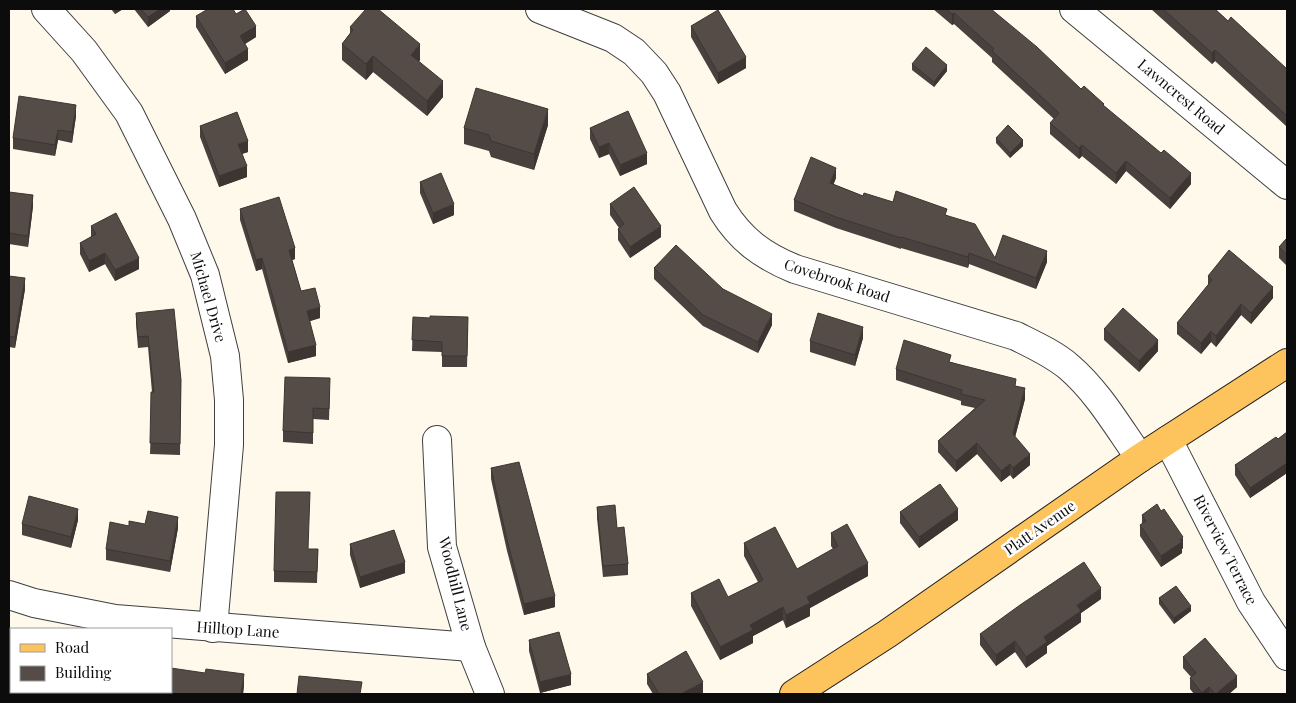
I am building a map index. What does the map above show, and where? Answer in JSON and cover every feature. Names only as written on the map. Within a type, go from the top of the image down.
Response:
[{"type":"main road","name":"Platt Avenue","points":[[794,694],[888,634],[1140,458],[1287,363]]},
{"type":"street","name":"Michael Drive","points":[[46,9],[84,51],[128,113],[182,219],[205,275],[225,356],[229,400],[229,445],[213,628]]},
{"type":"street","name":"Covebrook Road","points":[[540,9],[613,38],[634,52],[654,73],[667,93],[723,211],[734,228],[754,247],[774,260],[795,269],[1016,336],[1040,348],[1068,366],[1088,386],[1140,458]]},
{"type":"street","name":"Lawncrest Road","points":[[1074,9],[1287,185]]},
{"type":"street","name":"Woodhill Lane","points":[[437,440],[442,547],[471,647],[490,694]]},
{"type":"street","name":"Riverview Terrace","points":[[1168,440],[1251,602],[1287,656]]},
{"type":"street","name":"Hilltop Lane","points":[[9,595],[34,603],[116,619],[471,647]]},
{"type":"building","points":[[141,9],[160,9],[148,17]]},
{"type":"building","points":[[208,9],[233,9],[236,14],[245,9],[256,26],[240,36],[248,49],[225,63],[196,16]]},
{"type":"building","points":[[366,9],[378,9],[420,44],[411,55],[443,81],[427,101],[373,56],[366,64],[342,44],[353,30],[350,27]]},
{"type":"building","points":[[946,9],[991,9],[1037,47],[1081,89],[1084,86],[1103,105],[1161,153],[1164,150],[1191,173],[1170,198],[1126,161],[1116,173],[1082,145],[1079,148],[1050,123],[1059,113],[992,51],[994,49],[954,13],[952,14]]},
{"type":"building","points":[[1163,9],[1215,9],[1228,21],[1231,17],[1287,69],[1287,114],[1215,50],[1212,53]]},
{"type":"building","points":[[718,10],[746,57],[718,73],[691,26]]},
{"type":"building","points":[[926,47],[947,65],[934,82],[912,64]]},
{"type":"building","points":[[476,88],[548,109],[534,154],[491,141],[489,135],[464,128]]},
{"type":"building","points":[[19,96],[76,105],[72,132],[58,130],[55,145],[13,138]]},
{"type":"building","points":[[628,111],[647,153],[620,165],[609,143],[599,147],[590,128]]},
{"type":"building","points":[[237,112],[248,141],[238,144],[247,166],[219,176],[200,126]]},
{"type":"building","points":[[1008,125],[1023,140],[1010,153],[996,138]]},
{"type":"building","points":[[811,157],[836,168],[830,183],[863,196],[864,193],[893,202],[896,191],[947,209],[945,215],[975,224],[995,258],[1003,235],[1047,251],[1036,278],[969,253],[968,257],[901,238],[836,217],[794,200]]},
{"type":"building","points":[[441,173],[454,204],[433,213],[420,182]]},
{"type":"building","points":[[634,187],[661,226],[630,247],[618,229],[624,224],[610,204]]},
{"type":"building","points":[[9,192],[33,195],[28,236],[9,233]]},
{"type":"building","points":[[279,197],[295,248],[289,250],[301,291],[315,288],[320,307],[307,311],[316,345],[288,352],[262,258],[256,260],[240,209]]},
{"type":"building","points":[[116,213],[139,258],[115,270],[105,253],[89,261],[80,243],[96,234],[91,226]]},
{"type":"building","points":[[1287,238],[1287,255],[1279,247]]},
{"type":"building","points":[[676,245],[723,289],[772,314],[758,342],[703,315],[654,268]]},
{"type":"building","points":[[1229,250],[1273,287],[1251,313],[1241,304],[1216,336],[1211,331],[1201,343],[1177,323],[1212,280],[1208,276]]},
{"type":"building","points":[[9,276],[25,278],[15,337],[9,336]]},
{"type":"building","points":[[1123,308],[1158,340],[1139,361],[1104,329]]},
{"type":"building","points":[[174,309],[181,380],[180,444],[150,443],[151,392],[154,392],[148,336],[138,337],[136,313]]},
{"type":"building","points":[[818,313],[863,327],[855,355],[810,341]]},
{"type":"building","points":[[430,316],[468,317],[467,356],[442,356],[442,342],[412,340],[413,317],[430,318]]},
{"type":"building","points":[[904,340],[951,355],[949,362],[1016,379],[1015,386],[1025,388],[1013,434],[1030,454],[1013,468],[1010,464],[1001,471],[977,443],[956,461],[938,441],[985,400],[961,394],[962,390],[896,369]]},
{"type":"building","points":[[285,377],[330,378],[329,409],[313,408],[313,433],[283,431]]},
{"type":"building","points":[[1287,432],[1287,463],[1250,488],[1235,465],[1276,437],[1278,439]]},
{"type":"building","points":[[519,462],[555,596],[524,604],[491,468]]},
{"type":"building","points":[[940,484],[958,509],[919,537],[900,512]]},
{"type":"building","points":[[276,492],[310,492],[308,549],[318,549],[317,572],[274,571]]},
{"type":"building","points":[[29,496],[78,509],[71,537],[22,524]]},
{"type":"building","points":[[1157,504],[1161,511],[1164,509],[1183,537],[1180,539],[1182,542],[1161,556],[1140,525],[1146,521],[1142,515]]},
{"type":"building","points":[[615,505],[617,528],[624,527],[628,564],[603,566],[597,507]]},
{"type":"building","points":[[148,511],[178,517],[170,561],[106,549],[110,522],[129,526],[129,521],[145,524]]},
{"type":"building","points":[[847,524],[868,563],[807,597],[810,603],[786,615],[783,607],[750,625],[753,630],[720,647],[691,593],[719,579],[728,597],[763,580],[744,543],[775,527],[797,569],[838,546],[831,533]]},
{"type":"building","points":[[394,530],[405,562],[360,577],[350,544]]},
{"type":"building","points":[[1084,562],[1101,588],[1077,605],[1081,611],[1044,637],[1047,642],[1026,657],[1015,641],[996,655],[980,634]]},
{"type":"building","points":[[1176,586],[1191,606],[1174,618],[1159,598]]},
{"type":"building","points":[[559,632],[571,674],[540,682],[529,640]]},
{"type":"building","points":[[9,637],[10,668],[9,668]]},
{"type":"building","points":[[1205,638],[1237,676],[1216,694],[1209,687],[1202,693],[1190,678],[1196,673],[1183,657]]},
{"type":"building","points":[[686,651],[703,682],[681,694],[659,694],[647,674]]},
{"type":"building","points":[[172,668],[205,673],[206,669],[244,674],[241,694],[144,693],[172,693]]},
{"type":"building","points":[[299,676],[362,682],[360,694],[297,694]]}]
